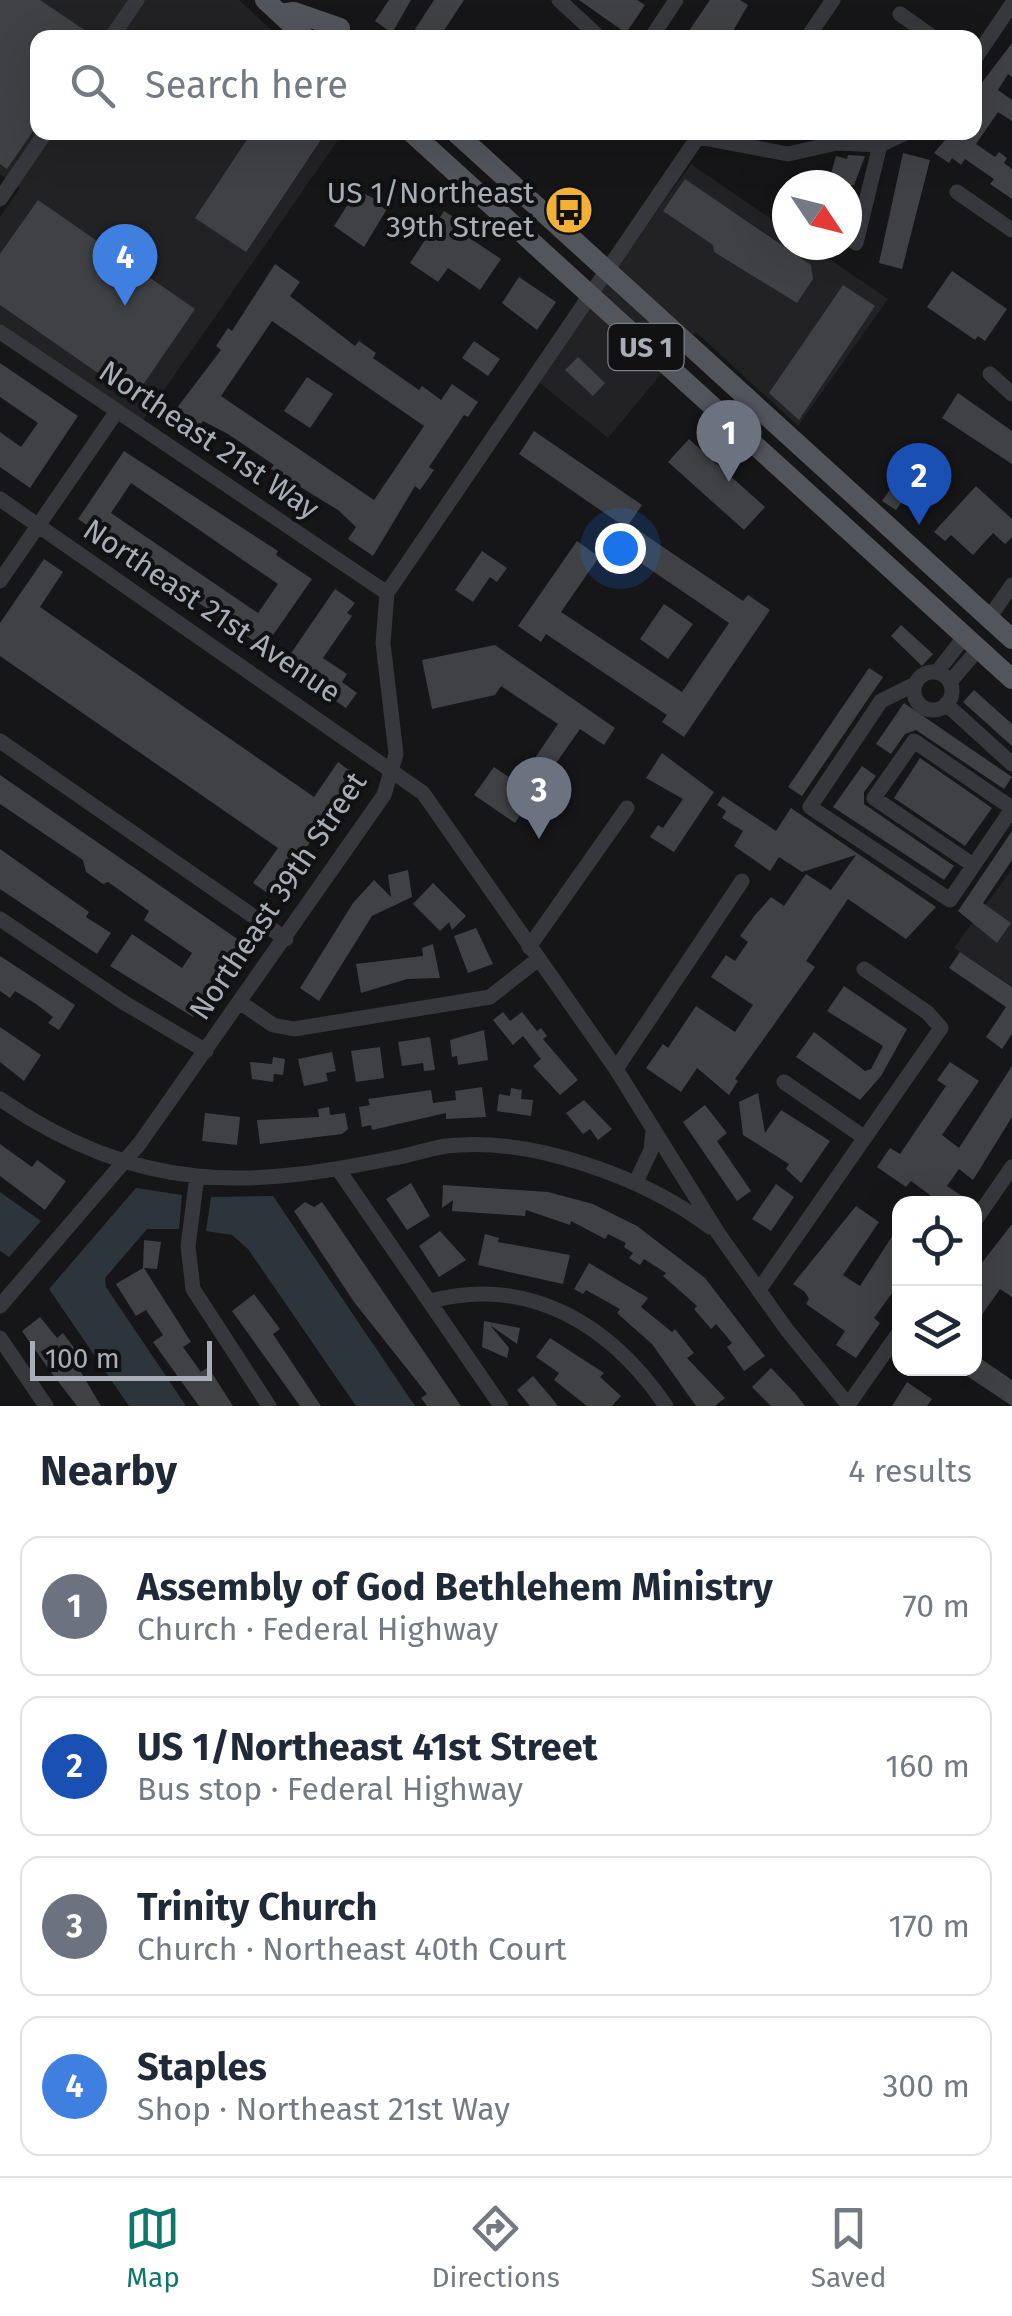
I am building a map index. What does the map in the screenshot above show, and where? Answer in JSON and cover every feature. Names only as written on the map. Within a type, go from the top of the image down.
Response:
[{"type":"main road","points":[[309,0],[342,30]]},
{"type":"main road","points":[[272,7],[338,30]]},
{"type":"main road","points":[[272,7],[297,30]]},
{"type":"main road","name":"US 1","points":[[419,140],[1012,678]]},
{"type":"main road","name":"US 1","points":[[464,140],[1012,639]]},
{"type":"main road","points":[[929,604],[960,616],[989,618]]},
{"type":"main road","points":[[972,642],[988,638],[1012,648]]},
{"type":"street","points":[[117,30],[137,0]]},
{"type":"street","points":[[559,0],[591,30]]},
{"type":"street","points":[[656,30],[676,0]]},
{"type":"street","points":[[812,30],[833,0]]},
{"type":"street","points":[[982,48],[1012,4]]},
{"type":"street","points":[[900,14],[923,30]]},
{"type":"street","points":[[0,199],[41,140]]},
{"type":"street","name":"Northeast 39th Street","points":[[0,1306],[123,1161],[241,1004],[368,821],[393,768],[396,732],[383,643],[387,592],[693,140]]},
{"type":"street","points":[[745,140],[788,154],[837,144],[880,145],[891,140]]},
{"type":"street","points":[[862,218],[880,145]]},
{"type":"street","points":[[956,192],[1012,230]]},
{"type":"street","name":"Northeast 21st Way","points":[[0,332],[387,592]]},
{"type":"street","points":[[990,374],[1012,394]]},
{"type":"street","points":[[0,580],[117,411]]},
{"type":"street","name":"Northeast 21st Avenue","points":[[0,499],[393,768],[423,793],[616,1069],[718,1233],[849,1406]]},
{"type":"street","points":[[989,618],[1012,585]]},
{"type":"street","points":[[937,672],[972,642]]},
{"type":"street","points":[[915,684],[914,697],[922,707],[935,710],[946,704],[952,694],[950,682],[972,642]]},
{"type":"street","points":[[950,682],[937,672],[926,672],[915,684],[881,702],[810,807],[950,900],[974,866],[1012,809],[914,741],[874,798],[974,866]]},
{"type":"street","points":[[946,704],[1012,764]]},
{"type":"street","points":[[0,741],[286,939]]},
{"type":"street","points":[[241,1004],[274,1025],[294,1029],[490,997],[533,953],[627,808]]},
{"type":"street","points":[[616,1069],[742,880]]},
{"type":"street","points":[[0,919],[123,1002],[206,1051]]},
{"type":"street","points":[[759,1290],[939,1032],[940,1022],[864,970]]},
{"type":"street","points":[[784,1082],[865,1138]]},
{"type":"street","points":[[0,1099],[82,1148],[196,1184],[338,1169],[446,1146],[488,1146],[572,1162],[636,1182],[718,1233]]},
{"type":"street","points":[[636,1182],[651,1150],[653,1130]]},
{"type":"street","points":[[982,1211],[1012,1168]]},
{"type":"street","points":[[338,1169],[501,1406]]},
{"type":"street","points":[[196,1184],[189,1275],[199,1302],[269,1406]]},
{"type":"street","points":[[430,1301],[479,1292],[505,1294],[563,1310],[628,1356],[666,1406]]},
{"type":"street","points":[[0,1338],[46,1406]]},
{"type":"street","points":[[849,1406],[892,1343]]},
{"type":"shaded area","points":[[0,0],[239,0],[271,30],[30,30],[30,140],[338,140],[141,423],[0,324],[0,217],[20,188],[0,174]]},
{"type":"shaded area","points":[[691,164],[772,220],[772,260],[831,260],[888,299],[798,426],[696,332],[608,438],[536,380]]},
{"type":"shaded area","points":[[1012,869],[1012,986],[954,948]]},
{"type":"shaded area","points":[[136,1188],[182,1195],[179,1229],[147,1229],[105,1278],[106,1287],[186,1406],[129,1406],[49,1289]]},
{"type":"shaded area","points":[[0,1192],[41,1221],[9,1257],[0,1251]]},
{"type":"shaded area","points":[[273,1196],[415,1406],[356,1406],[248,1249],[232,1235],[206,1231],[211,1197]]},
{"type":"building","points":[[0,0],[40,0],[85,30],[30,30],[30,136],[7,169],[0,164]]},
{"type":"building","points":[[389,0],[411,0],[394,30],[375,21]]},
{"type":"building","points":[[434,0],[464,0],[444,30],[415,30]]},
{"type":"building","points":[[579,0],[637,0],[645,5],[628,30],[622,30]]},
{"type":"building","points":[[710,0],[740,0],[748,5],[734,30],[689,30]]},
{"type":"building","points":[[1012,43],[1012,77],[1008,74],[998,90],[1012,100],[1012,121],[998,112],[982,135],[982,82]]},
{"type":"building","points":[[247,140],[321,140],[246,252],[195,218]]},
{"type":"building","points":[[945,140],[979,140],[976,144],[995,157],[999,152],[1007,158],[1004,163],[1012,169],[1012,199],[990,184],[994,179],[965,159],[961,165],[952,158],[949,163],[934,153]]},
{"type":"building","points":[[903,153],[930,160],[902,269],[879,263]]},
{"type":"building","points":[[848,155],[865,156],[860,170],[832,170],[836,156],[847,159]]},
{"type":"building","points":[[685,179],[772,238],[772,260],[804,260],[811,265],[813,279],[797,303],[714,252],[713,245],[663,211]]},
{"type":"building","points":[[357,190],[377,200],[385,199],[387,209],[364,247],[334,226]]},
{"type":"building","points":[[38,200],[195,309],[134,398],[0,305],[0,254]]},
{"type":"building","points":[[444,211],[473,229],[468,237],[501,259],[480,290],[448,268],[438,282],[410,263]]},
{"type":"building","points":[[275,264],[300,282],[290,296],[355,346],[359,341],[376,353],[373,358],[419,390],[422,386],[441,400],[452,384],[478,402],[468,417],[464,415],[429,467],[434,470],[420,490],[415,486],[373,556],[348,539],[356,527],[338,510],[271,469],[274,465],[203,421],[194,434],[170,417],[221,350],[216,346],[228,328],[232,331]],"holes":[[[272,321],[424,426],[374,500],[221,396]]]},
{"type":"building","points":[[952,271],[1007,309],[985,341],[978,336],[975,340],[927,307]]},
{"type":"building","points":[[519,277],[556,302],[537,330],[502,303]]},
{"type":"building","points":[[843,285],[875,306],[799,420],[769,393]]},
{"type":"building","points":[[474,341],[500,359],[488,376],[462,358]]},
{"type":"building","points":[[578,357],[605,383],[593,396],[565,370]]},
{"type":"building","points":[[0,363],[78,416],[30,488],[0,467],[0,432],[21,447],[38,423],[0,397]]},
{"type":"building","points":[[307,377],[333,394],[310,428],[284,411]]},
{"type":"building","points":[[958,393],[1012,431],[1012,464],[942,418]]},
{"type":"building","points":[[534,431],[642,505],[629,524],[743,601],[748,595],[770,610],[684,737],[662,722],[667,715],[546,634],[541,642],[518,626],[577,541],[599,557],[561,612],[682,692],[729,623],[610,542],[622,525],[519,454]]},
{"type":"building","points":[[689,439],[765,507],[744,530],[668,462]]},
{"type":"building","points":[[124,451],[278,551],[276,555],[312,579],[264,648],[78,519]],"holes":[[[131,483],[278,584],[258,613],[111,513]]]},
{"type":"building","points":[[907,465],[921,475],[896,510],[882,501]]},
{"type":"building","points":[[976,486],[1012,519],[1012,537],[1005,544],[993,533],[973,555],[951,535],[945,541],[934,532]]},
{"type":"building","points":[[482,551],[507,568],[497,582],[490,577],[473,602],[455,590]]},
{"type":"building","points":[[44,559],[63,572],[40,607],[314,797],[338,762],[357,776],[272,896],[253,883],[278,848],[0,656],[0,623]]},
{"type":"building","points":[[335,589],[355,603],[347,613],[352,616],[323,658],[347,674],[342,682],[357,693],[346,708],[283,665]]},
{"type":"building","points":[[664,604],[693,624],[668,659],[640,639]]},
{"type":"building","points":[[901,625],[933,654],[922,666],[891,636]]},
{"type":"building","points":[[495,645],[615,728],[604,745],[580,729],[552,769],[568,779],[561,798],[550,789],[535,811],[527,805],[515,823],[474,795],[494,767],[518,783],[558,724],[501,686],[495,695],[432,709],[422,660]]},
{"type":"building","points":[[869,668],[883,677],[802,796],[788,787]]},
{"type":"building","points":[[974,690],[1012,724],[1012,746],[963,702]]},
{"type":"building","points":[[904,703],[1012,777],[1004,789],[916,730],[905,734],[891,754],[876,744]]},
{"type":"building","points":[[662,753],[714,792],[674,852],[650,837],[658,825],[663,828],[683,799],[646,778]]},
{"type":"building","points":[[920,758],[992,808],[965,846],[894,798]]},
{"type":"building","points":[[862,766],[876,776],[864,792],[864,804],[954,866],[944,880],[833,807]]},
{"type":"building","points":[[0,775],[246,945],[193,1017],[110,966],[132,934],[182,968],[192,953],[144,920],[149,911],[108,882],[103,884],[86,872],[83,860],[0,804]]},
{"type":"building","points":[[723,796],[776,831],[791,808],[936,907],[906,939],[848,899],[806,961],[815,967],[735,1079],[738,1081],[729,1095],[697,1068],[681,1092],[646,1068],[663,1044],[668,1048],[696,1006],[735,1032],[753,1005],[711,977],[726,955],[735,961],[748,942],[740,936],[771,897],[784,906],[806,874],[831,890],[856,855],[802,872],[779,857],[770,871],[734,846],[743,831],[722,818],[726,811],[717,805]]},
{"type":"building","points":[[1012,831],[1012,860],[983,903],[1011,923],[997,943],[958,911]]},
{"type":"building","points":[[0,849],[89,912],[86,917],[111,933],[97,954],[0,889]]},
{"type":"building","points":[[408,870],[412,897],[372,916],[319,1001],[300,988],[353,903],[374,880],[391,897],[388,875]]},
{"type":"building","points":[[433,883],[466,916],[452,930],[449,922],[440,931],[413,904]]},
{"type":"building","points":[[476,928],[493,964],[468,973],[454,936]]},
{"type":"building","points":[[433,944],[440,978],[407,979],[361,993],[356,964],[423,956],[422,948]]},
{"type":"building","points":[[960,952],[1012,987],[1012,1034],[1002,1049],[986,1037],[1006,1007],[949,968]]},
{"type":"building","points":[[0,956],[75,1005],[59,1030],[48,1023],[53,1017],[36,1004],[15,991],[10,998],[0,991]]},
{"type":"building","points":[[844,986],[907,1029],[881,1076],[860,1100],[796,1057],[814,1032],[865,1071],[871,1069],[883,1046],[827,1011]]},
{"type":"building","points":[[503,1012],[510,1021],[522,1012],[537,1031],[541,1028],[547,1036],[543,1039],[578,1080],[560,1095],[533,1066],[541,1059],[523,1036],[513,1045],[493,1020]]},
{"type":"building","points":[[0,1027],[41,1055],[24,1081],[0,1062]]},
{"type":"building","points":[[484,1030],[488,1060],[458,1065],[457,1056],[452,1057],[450,1040]]},
{"type":"building","points":[[430,1037],[435,1070],[424,1071],[423,1063],[402,1066],[398,1042]]},
{"type":"building","points":[[380,1047],[384,1078],[356,1082],[351,1051]]},
{"type":"building","points":[[332,1052],[336,1071],[326,1073],[328,1081],[304,1086],[298,1059]]},
{"type":"building","points":[[273,1057],[285,1059],[283,1075],[274,1074],[273,1082],[252,1079],[250,1062],[272,1064]]},
{"type":"building","points":[[950,1062],[979,1081],[942,1135],[959,1148],[1012,1066],[1012,1117],[973,1180],[959,1169],[947,1186],[962,1196],[931,1196],[911,1181],[906,1187],[877,1167],[890,1148],[900,1154],[946,1086],[937,1080]]},
{"type":"building","points":[[482,1087],[486,1117],[446,1119],[446,1113],[372,1130],[371,1125],[362,1127],[359,1107],[370,1105],[368,1099],[431,1090],[433,1103],[456,1100],[455,1091]]},
{"type":"building","points":[[511,1088],[522,1090],[521,1099],[533,1100],[531,1116],[497,1111],[499,1094],[510,1096]]},
{"type":"building","points":[[758,1093],[765,1133],[781,1110],[830,1141],[801,1183],[786,1169],[789,1164],[743,1135],[739,1102]]},
{"type":"building","points":[[584,1100],[612,1129],[598,1140],[590,1129],[583,1134],[566,1113]]},
{"type":"building","points":[[705,1105],[727,1133],[717,1141],[751,1191],[737,1201],[683,1122]]},
{"type":"building","points":[[329,1107],[330,1115],[345,1113],[348,1129],[342,1134],[260,1144],[257,1120],[319,1117],[318,1109]]},
{"type":"building","points":[[205,1113],[240,1117],[237,1145],[202,1141]]},
{"type":"building","points":[[0,1144],[32,1167],[37,1160],[66,1181],[45,1210],[0,1176]]},
{"type":"building","points":[[411,1183],[430,1216],[407,1230],[386,1199]]},
{"type":"building","points":[[776,1184],[794,1197],[771,1231],[752,1219]]},
{"type":"building","points":[[443,1185],[548,1192],[593,1204],[637,1226],[705,1278],[765,1356],[744,1371],[727,1347],[732,1343],[716,1324],[711,1329],[694,1309],[697,1306],[663,1276],[666,1273],[644,1259],[640,1265],[629,1258],[633,1253],[624,1247],[626,1243],[608,1234],[605,1239],[571,1221],[570,1225],[526,1210],[525,1216],[452,1211],[453,1200],[442,1208]]},
{"type":"building","points":[[305,1202],[314,1207],[322,1202],[461,1406],[427,1406],[421,1398],[427,1394],[354,1302],[294,1211]]},
{"type":"building","points":[[856,1206],[879,1222],[843,1275],[860,1286],[892,1236],[892,1293],[874,1318],[880,1323],[856,1358],[836,1345],[845,1331],[806,1304],[809,1299],[805,1292],[793,1284]]},
{"type":"building","points":[[1012,1224],[1012,1297],[1000,1289],[982,1315],[982,1286],[982,1263]]},
{"type":"building","points":[[440,1231],[466,1260],[439,1277],[419,1246]]},
{"type":"building","points":[[485,1234],[499,1238],[498,1242],[570,1255],[563,1284],[478,1265]]},
{"type":"building","points":[[144,1240],[161,1242],[157,1269],[144,1268],[191,1342],[183,1347],[201,1372],[208,1367],[233,1406],[199,1406],[153,1342],[163,1335],[146,1310],[136,1316],[116,1284],[143,1268]]},
{"type":"building","points":[[589,1263],[648,1298],[641,1307],[672,1332],[675,1329],[694,1353],[687,1358],[725,1398],[715,1406],[696,1406],[652,1344],[617,1313],[620,1309],[586,1290],[583,1294],[574,1289]]},
{"type":"building","points":[[254,1294],[280,1329],[273,1334],[321,1406],[300,1406],[232,1311]]},
{"type":"building","points":[[40,1317],[57,1338],[63,1333],[86,1364],[79,1369],[101,1406],[77,1406],[22,1331]]},
{"type":"building","points":[[484,1321],[520,1328],[517,1344],[490,1325],[509,1348],[507,1358],[482,1347]]},
{"type":"building","points":[[550,1338],[604,1373],[600,1377],[621,1396],[612,1406],[587,1406],[554,1380],[559,1373],[536,1357]]},
{"type":"building","points":[[982,1359],[1012,1380],[1012,1406],[967,1376],[982,1376]]},
{"type":"building","points":[[771,1368],[805,1406],[771,1406],[752,1387]]},
{"type":"building","points":[[533,1376],[558,1406],[530,1406],[517,1390]]},
{"type":"building","points":[[907,1382],[932,1399],[927,1406],[892,1406]]},
{"type":"place","name":"US 1/Northeast 39th Street","points":[[569,210]]},
{"type":"place","name":"Staples","points":[[125,306]]},
{"type":"place","name":"Assembly of God Bethlehem Ministry","points":[[729,482]]},
{"type":"place","name":"US 1/Northeast 41st Street","points":[[919,525]]},
{"type":"place","name":"Trinity Church","points":[[539,839]]}]
